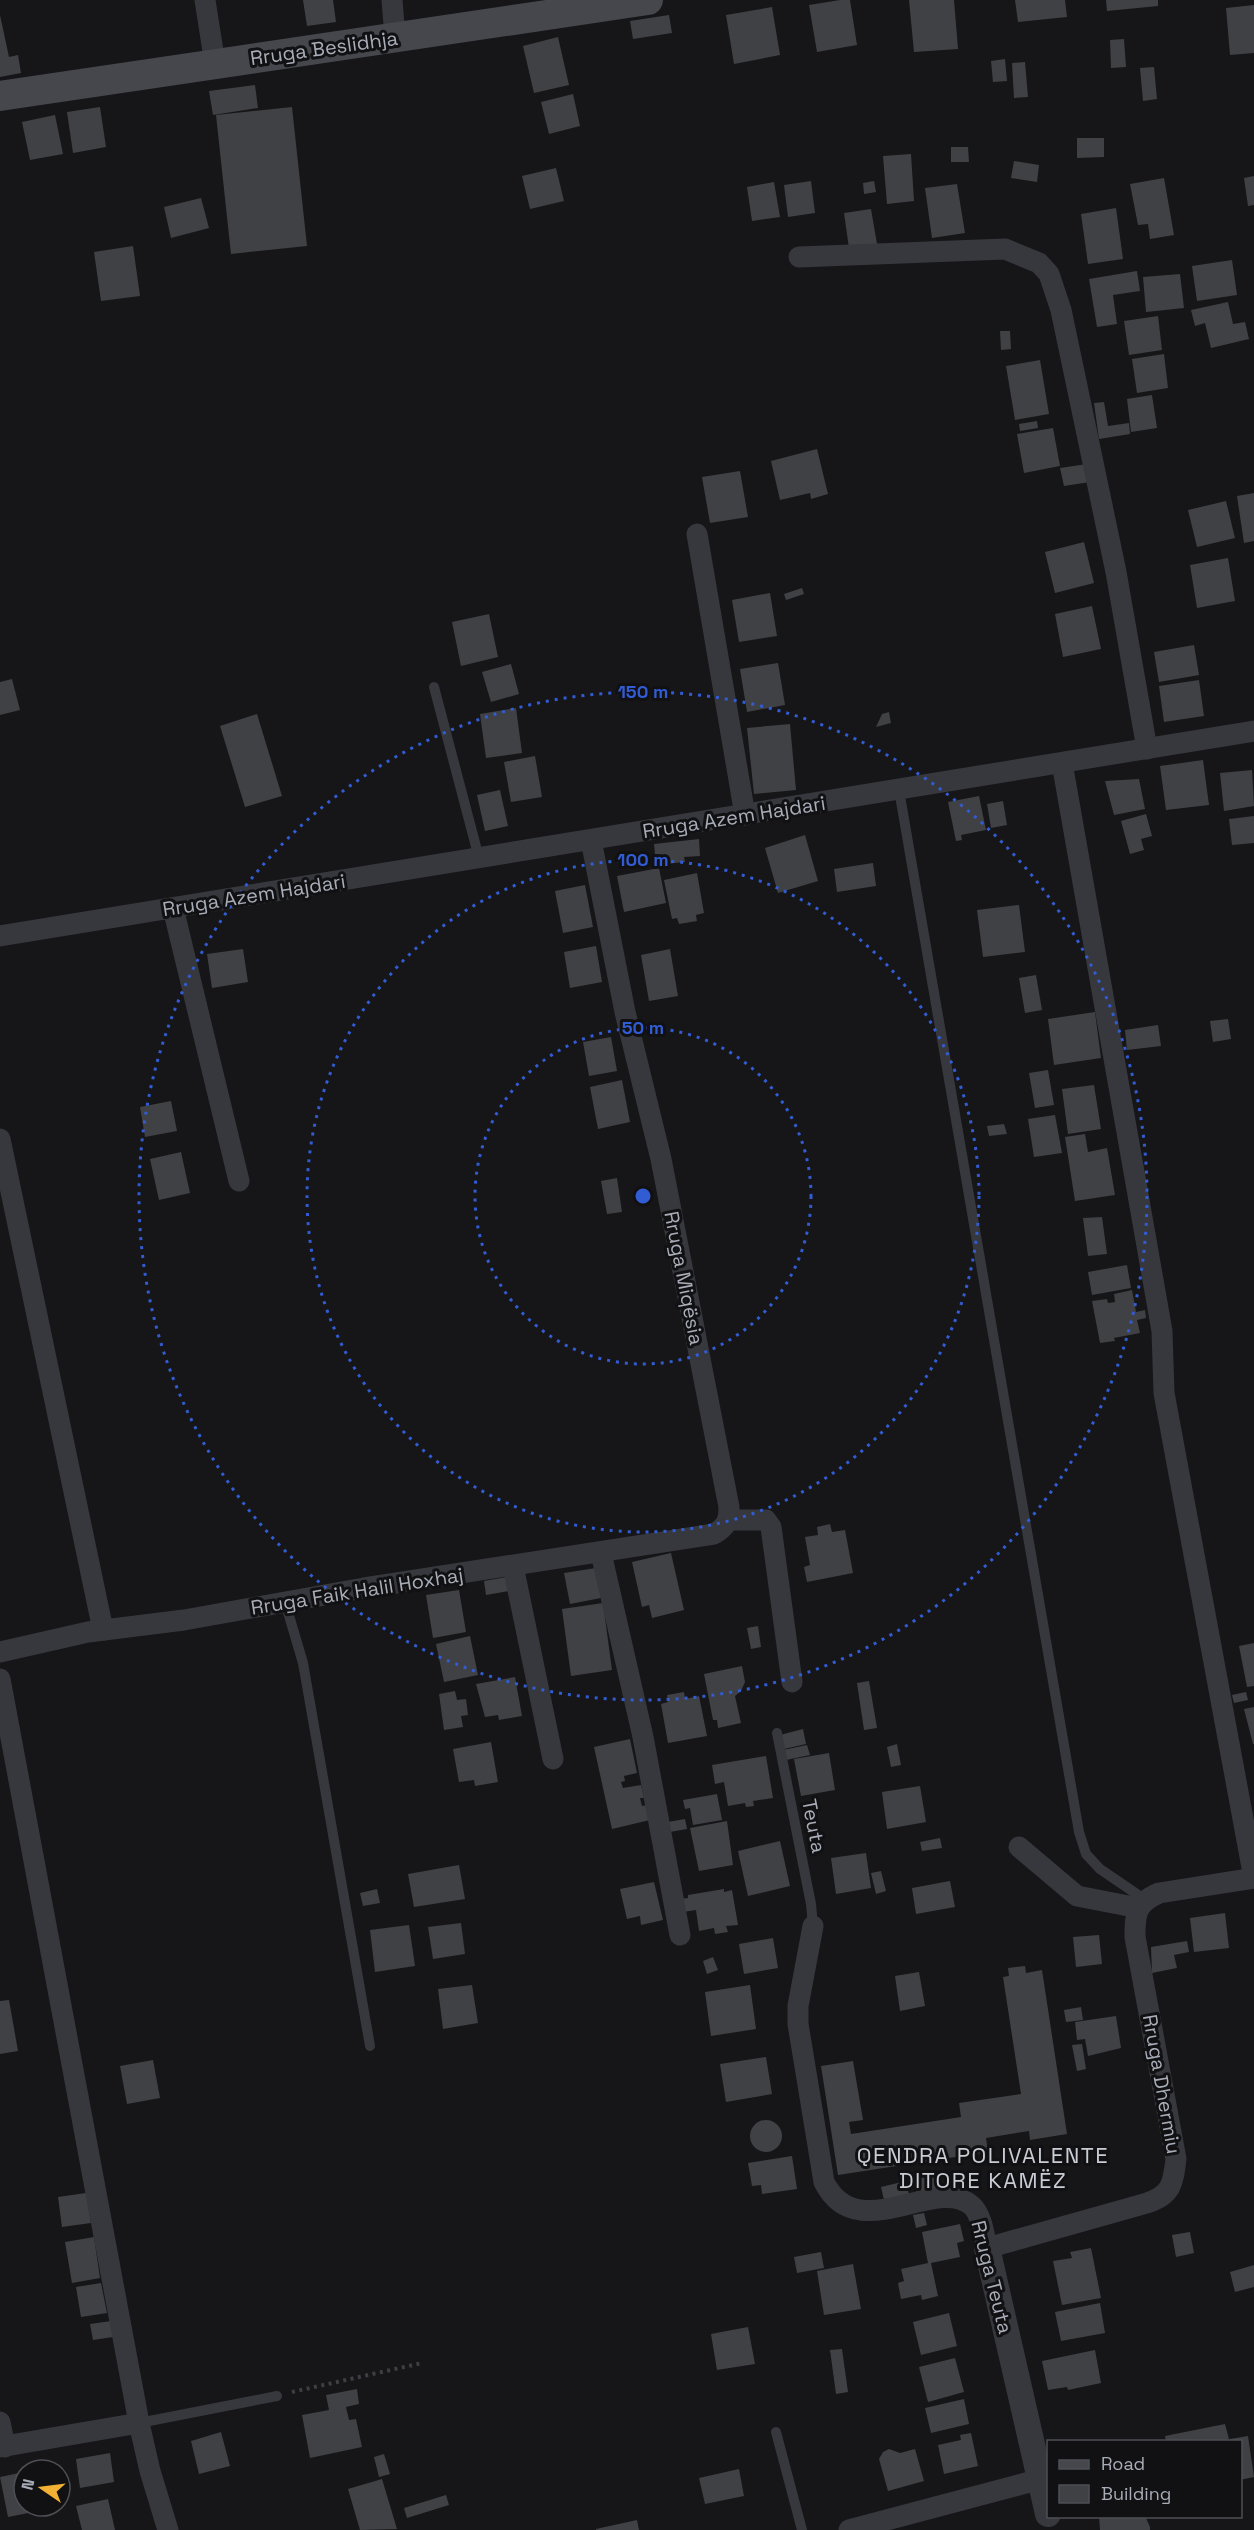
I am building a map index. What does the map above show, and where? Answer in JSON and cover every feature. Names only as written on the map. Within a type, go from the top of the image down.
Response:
[{"type":"main road","name":"Rruga Beslidhja","points":[[0,96],[648,0]]},
{"type":"street","points":[[205,0],[216,64]]},
{"type":"street","points":[[392,0],[395,38]]},
{"type":"street","points":[[799,258],[1005,249],[1039,263],[1048,274],[1061,310],[1116,573],[1147,749]]},
{"type":"street","points":[[697,534],[745,815]]},
{"type":"street","name":"Rruga Azem Hajdari","points":[[0,936],[1254,731]]},
{"type":"street","points":[[1019,1847],[1077,1896],[1142,1904],[1159,1893],[1254,1878],[1164,1393],[1162,1331],[1062,763]]},
{"type":"street","name":"Rruga Miqësia","points":[[591,840],[625,1012],[661,1159],[729,1507],[722,1527]]},
{"type":"street","points":[[173,908],[239,1181]]},
{"type":"street","points":[[0,1139],[103,1630]]},
{"type":"street","name":"Rruga Faik Halil Hoxhaj","points":[[0,1652],[41,1641],[103,1630],[184,1620],[601,1553],[759,1519],[766,1520],[771,1527],[792,1682]]},
{"type":"street","points":[[601,1553],[643,1737],[680,1935]]},
{"type":"street","points":[[513,1566],[553,1759]]},
{"type":"street","points":[[0,1679],[139,2423],[150,2471],[168,2530]]},
{"type":"street","name":"Rruga Dhermiu","points":[[987,2248],[1147,2204],[1162,2198],[1170,2188],[1176,2159],[1135,1937],[1142,1904]]},
{"type":"street","name":"Rruga Teuta","points":[[813,1926],[798,2006],[798,2024],[824,2182],[831,2196],[859,2210],[877,2211],[942,2198],[959,2200],[971,2205],[979,2216],[1047,2506]]},
{"type":"street","points":[[0,2422],[2,2447],[139,2423]]},
{"type":"street","points":[[849,2530],[1041,2479]]},
{"type":"lane","points":[[434,687],[479,858]]},
{"type":"lane","points":[[899,790],[1079,1832],[1086,1854],[1100,1869],[1142,1904]]},
{"type":"lane","points":[[285,1602],[303,1663],[370,2046]]},
{"type":"lane","name":"Teuta","points":[[777,1732],[811,1904],[813,1926]]},
{"type":"lane","points":[[139,2423],[277,2396]]},
{"type":"lane","points":[[776,2432],[802,2530]]},
{"type":"path","points":[[277,2396],[422,2363]]},
{"type":"building","points":[[303,0],[333,0],[336,22],[307,26]]},
{"type":"building","points":[[850,0],[857,45],[817,52],[809,5]]},
{"type":"building","points":[[909,0],[954,0],[958,49],[914,52]]},
{"type":"building","points":[[1015,0],[1065,0],[1067,17],[1018,22]]},
{"type":"building","points":[[1106,0],[1158,0],[1158,6],[1107,11]]},
{"type":"building","points":[[1254,5],[1254,53],[1230,55],[1226,8]]},
{"type":"building","points":[[772,7],[780,55],[734,64],[726,15]]},
{"type":"building","points":[[0,15],[9,57],[18,55],[21,73],[0,77]]},
{"type":"building","points":[[669,15],[672,33],[633,39],[630,21]]},
{"type":"building","points":[[558,37],[569,85],[534,93],[523,46]]},
{"type":"building","points":[[1124,39],[1126,67],[1111,68],[1110,40]]},
{"type":"building","points":[[1005,59],[1007,81],[993,82],[991,61]]},
{"type":"building","points":[[1025,62],[1028,97],[1014,98],[1012,63]]},
{"type":"building","points":[[1154,67],[1157,99],[1143,101],[1140,68]]},
{"type":"building","points":[[255,85],[258,108],[213,115],[209,91]]},
{"type":"building","points":[[573,94],[580,126],[549,134],[541,102]]},
{"type":"building","points":[[100,107],[106,147],[73,153],[67,112]]},
{"type":"building","points":[[292,107],[307,246],[231,254],[216,115]]},
{"type":"building","points":[[55,115],[63,154],[30,160],[22,122]]},
{"type":"building","points":[[1077,138],[1104,138],[1104,157],[1077,158]]},
{"type":"building","points":[[951,147],[968,147],[969,162],[951,162]]},
{"type":"building","points":[[911,154],[914,201],[887,204],[883,156]]},
{"type":"building","points":[[1014,161],[1039,165],[1037,182],[1011,178]]},
{"type":"building","points":[[556,168],[564,201],[530,209],[522,176]]},
{"type":"building","points":[[1254,176],[1254,205],[1248,206],[1244,178]]},
{"type":"building","points":[[1164,178],[1174,235],[1150,239],[1148,224],[1138,225],[1130,184]]},
{"type":"building","points":[[811,181],[815,213],[788,217],[784,185]]},
{"type":"building","points":[[874,181],[876,192],[864,194],[863,183]]},
{"type":"building","points":[[774,182],[780,217],[752,221],[747,187]]},
{"type":"building","points":[[957,184],[965,233],[932,238],[925,188]]},
{"type":"building","points":[[201,198],[209,228],[171,238],[164,207]]},
{"type":"building","points":[[1116,208],[1123,259],[1088,264],[1081,214]]},
{"type":"building","points":[[871,209],[877,244],[849,248],[844,213]]},
{"type":"building","points":[[133,246],[140,296],[101,301],[94,252]]},
{"type":"building","points":[[1232,260],[1237,295],[1197,301],[1192,266]]},
{"type":"building","points":[[1137,271],[1140,291],[1113,295],[1117,324],[1097,327],[1089,279]]},
{"type":"building","points":[[1180,274],[1184,308],[1146,312],[1143,277]]},
{"type":"building","points":[[1228,302],[1233,324],[1245,322],[1249,339],[1211,348],[1205,323],[1195,326],[1191,310]]},
{"type":"building","points":[[1158,316],[1162,350],[1129,355],[1124,321]]},
{"type":"building","points":[[1000,331],[1010,331],[1011,349],[1001,350]]},
{"type":"building","points":[[1164,354],[1168,388],[1137,393],[1132,359]]},
{"type":"building","points":[[1040,360],[1049,414],[1015,420],[1006,366]]},
{"type":"building","points":[[1152,395],[1157,428],[1131,432],[1127,399]]},
{"type":"building","points":[[1104,402],[1108,426],[1129,423],[1130,434],[1099,439],[1094,403]]},
{"type":"building","points":[[1037,421],[1038,428],[1020,431],[1019,424]]},
{"type":"building","points":[[1053,428],[1060,466],[1024,473],[1017,434]]},
{"type":"building","points":[[817,449],[828,494],[811,499],[810,493],[780,500],[771,461]]},
{"type":"building","points":[[1087,464],[1090,482],[1064,486],[1060,468]]},
{"type":"building","points":[[740,471],[748,517],[710,523],[702,477]]},
{"type":"building","points":[[1254,493],[1254,541],[1244,543],[1237,496]]},
{"type":"building","points":[[1226,501],[1235,538],[1197,547],[1188,510]]},
{"type":"building","points":[[1084,542],[1094,583],[1055,593],[1045,552]]},
{"type":"building","points":[[1228,558],[1235,601],[1197,608],[1190,565]]},
{"type":"building","points":[[802,588],[804,594],[786,600],[784,594]]},
{"type":"building","points":[[770,593],[777,636],[739,642],[732,600]]},
{"type":"building","points":[[1092,606],[1101,649],[1063,657],[1055,614]]},
{"type":"building","points":[[489,614],[498,657],[461,666],[452,622]]},
{"type":"building","points":[[1194,645],[1199,675],[1159,682],[1154,652]]},
{"type":"building","points":[[778,663],[785,705],[747,712],[740,669]]},
{"type":"building","points":[[511,664],[519,694],[491,702],[482,672]]},
{"type":"building","points":[[12,679],[20,710],[0,715],[0,682]]},
{"type":"building","points":[[1199,680],[1204,716],[1164,722],[1159,686]]},
{"type":"building","points":[[516,708],[522,753],[486,758],[480,714]]},
{"type":"building","points":[[889,712],[891,723],[876,727],[882,714]]},
{"type":"building","points":[[257,714],[282,796],[245,807],[220,726]]},
{"type":"building","points":[[790,724],[796,790],[754,794],[747,728]]},
{"type":"building","points":[[535,756],[542,797],[511,802],[504,762]]},
{"type":"building","points":[[1203,760],[1209,805],[1166,810],[1160,766]]},
{"type":"building","points":[[1252,770],[1254,806],[1224,811],[1220,773]]},
{"type":"building","points":[[1139,779],[1145,809],[1114,815],[1105,781]]},
{"type":"building","points":[[500,790],[508,826],[485,831],[477,795]]},
{"type":"building","points":[[979,796],[986,830],[961,835],[962,840],[956,841],[948,802]]},
{"type":"building","points":[[1003,801],[1007,825],[991,828],[987,804]]},
{"type":"building","points":[[1146,814],[1152,836],[1141,839],[1144,850],[1130,854],[1121,821]]},
{"type":"building","points":[[1254,816],[1254,843],[1232,845],[1229,819]]},
{"type":"building","points":[[805,835],[818,881],[778,893],[765,848]]},
{"type":"building","points":[[699,839],[700,856],[684,857],[685,862],[656,865],[654,844]]},
{"type":"building","points":[[873,863],[876,886],[837,892],[834,869]]},
{"type":"building","points":[[659,868],[666,903],[624,912],[617,876]]},
{"type":"building","points":[[697,873],[704,913],[696,915],[697,921],[679,924],[677,918],[672,919],[664,880]]},
{"type":"building","points":[[585,885],[593,927],[563,933],[555,891]]},
{"type":"building","points":[[1019,905],[1025,952],[983,957],[977,910]]},
{"type":"building","points":[[596,946],[602,982],[570,988],[564,952]]},
{"type":"building","points":[[243,949],[248,982],[212,988],[207,954]]},
{"type":"building","points":[[670,949],[678,996],[649,1001],[641,955]]},
{"type":"building","points":[[1036,975],[1042,1010],[1025,1013],[1019,978]]},
{"type":"building","points":[[1095,1012],[1101,1058],[1054,1065],[1048,1019]]},
{"type":"building","points":[[1228,1019],[1231,1039],[1213,1042],[1210,1021]]},
{"type":"building","points":[[1158,1025],[1161,1046],[1127,1050],[1125,1030]]},
{"type":"building","points":[[611,1037],[617,1071],[589,1076],[583,1042]]},
{"type":"building","points":[[1048,1070],[1054,1105],[1035,1108],[1029,1073]]},
{"type":"building","points":[[622,1080],[630,1122],[598,1129],[590,1087]]},
{"type":"building","points":[[1094,1085],[1101,1129],[1068,1134],[1062,1089]]},
{"type":"building","points":[[171,1101],[177,1131],[145,1137],[140,1107]]},
{"type":"building","points":[[1055,1115],[1062,1153],[1034,1157],[1028,1119]]},
{"type":"building","points":[[1004,1124],[1007,1134],[989,1136],[987,1126]]},
{"type":"building","points":[[1085,1134],[1088,1152],[1107,1148],[1115,1195],[1075,1201],[1065,1137]]},
{"type":"building","points":[[181,1152],[190,1193],[159,1200],[150,1159]]},
{"type":"building","points":[[617,1178],[622,1212],[607,1214],[601,1181]]},
{"type":"building","points":[[1102,1217],[1107,1254],[1088,1256],[1083,1218]]},
{"type":"building","points":[[1127,1265],[1131,1288],[1092,1295],[1088,1272]]},
{"type":"building","points":[[1132,1290],[1136,1312],[1145,1310],[1146,1318],[1137,1320],[1140,1333],[1100,1343],[1092,1301],[1107,1299],[1108,1303],[1115,1302],[1114,1294]]},
{"type":"building","points":[[830,1524],[832,1532],[845,1530],[853,1573],[807,1582],[804,1567],[810,1565],[805,1537],[818,1535],[817,1527]]},
{"type":"building","points":[[671,1553],[684,1610],[652,1618],[649,1605],[642,1607],[632,1562]]},
{"type":"building","points":[[596,1568],[601,1598],[570,1604],[564,1573]]},
{"type":"building","points":[[507,1577],[509,1591],[486,1595],[484,1581]]},
{"type":"building","points":[[459,1590],[466,1632],[433,1638],[426,1595]]},
{"type":"building","points":[[603,1603],[612,1670],[571,1676],[562,1609]]},
{"type":"building","points":[[758,1626],[761,1647],[751,1649],[747,1628]]},
{"type":"building","points":[[470,1636],[478,1675],[444,1682],[436,1644]]},
{"type":"building","points":[[1254,1643],[1254,1686],[1247,1687],[1239,1646]]},
{"type":"building","points":[[742,1666],[745,1682],[741,1691],[735,1696],[741,1723],[718,1728],[717,1720],[713,1720],[704,1674]]},
{"type":"building","points":[[515,1677],[522,1716],[499,1720],[498,1715],[485,1717],[476,1684]]},
{"type":"building","points":[[869,1681],[877,1728],[864,1730],[857,1683]]},
{"type":"building","points":[[455,1691],[457,1700],[466,1699],[468,1715],[461,1716],[463,1727],[444,1730],[439,1694]]},
{"type":"building","points":[[684,1692],[685,1699],[699,1696],[707,1736],[668,1743],[661,1704],[668,1702],[667,1695]]},
{"type":"building","points":[[1246,1692],[1248,1700],[1234,1703],[1232,1695]]},
{"type":"building","points":[[1254,1707],[1254,1744],[1253,1744],[1244,1709]]},
{"type":"building","points":[[803,1729],[806,1744],[784,1749],[780,1735]]},
{"type":"building","points":[[630,1739],[637,1773],[624,1776],[625,1781],[621,1782],[623,1788],[641,1785],[644,1798],[640,1798],[642,1806],[647,1805],[650,1820],[612,1829],[594,1747]]},
{"type":"building","points":[[491,1742],[498,1782],[475,1786],[474,1780],[459,1782],[453,1749]]},
{"type":"building","points":[[897,1744],[901,1765],[891,1767],[887,1747]]},
{"type":"building","points":[[807,1745],[810,1755],[786,1760],[783,1750]]},
{"type":"building","points":[[829,1753],[835,1790],[801,1796],[794,1759]]},
{"type":"building","points":[[766,1756],[773,1798],[753,1801],[754,1806],[746,1807],[745,1803],[728,1806],[724,1782],[715,1784],[712,1765]]},
{"type":"building","points":[[920,1786],[926,1822],[887,1829],[882,1792]]},
{"type":"building","points":[[717,1794],[722,1820],[693,1825],[690,1808],[685,1809],[683,1800]]},
{"type":"building","points":[[685,1819],[687,1829],[664,1833],[662,1823]]},
{"type":"building","points":[[727,1821],[733,1865],[699,1871],[690,1828]]},
{"type":"building","points":[[940,1838],[942,1848],[922,1851],[920,1842]]},
{"type":"building","points":[[780,1841],[790,1886],[748,1896],[738,1851]]},
{"type":"building","points":[[866,1853],[871,1888],[836,1894],[831,1858]]},
{"type":"building","points":[[459,1865],[465,1899],[414,1907],[408,1874]]},
{"type":"building","points":[[881,1871],[886,1891],[876,1894],[871,1873]]},
{"type":"building","points":[[950,1881],[955,1907],[916,1914],[912,1888]]},
{"type":"building","points":[[654,1882],[663,1920],[641,1925],[640,1916],[627,1919],[620,1889]]},
{"type":"building","points":[[377,1889],[380,1903],[363,1906],[360,1893]]},
{"type":"building","points":[[724,1889],[724,1892],[732,1890],[738,1925],[726,1926],[728,1932],[715,1934],[714,1928],[699,1931],[696,1910],[683,1912],[681,1899],[688,1898],[688,1895]]},
{"type":"building","points":[[1225,1913],[1229,1948],[1194,1952],[1190,1918]]},
{"type":"building","points":[[461,1923],[465,1954],[433,1959],[428,1927]]},
{"type":"building","points":[[409,1925],[415,1966],[375,1972],[370,1930]]},
{"type":"building","points":[[1099,1935],[1102,1964],[1076,1967],[1073,1937]]},
{"type":"building","points":[[773,1938],[778,1968],[744,1974],[739,1944]]},
{"type":"building","points":[[1187,1941],[1189,1952],[1174,1955],[1177,1968],[1152,1973],[1151,1947]]},
{"type":"building","points":[[713,1957],[718,1970],[707,1974],[703,1961]]},
{"type":"building","points":[[1025,1966],[1026,1973],[1042,1970],[1067,2134],[1030,2140],[1029,2131],[986,2138],[988,2152],[838,2175],[821,2066],[853,2061],[863,2120],[849,2122],[851,2134],[961,2117],[959,2103],[1021,2094],[1003,1977],[1009,1976],[1008,1968]]},
{"type":"building","points":[[919,1972],[925,2006],[900,2011],[895,1976]]},
{"type":"building","points":[[472,1985],[478,2023],[443,2029],[438,1989]]},
{"type":"building","points":[[750,1985],[756,2029],[711,2036],[705,1992]]},
{"type":"building","points":[[9,2000],[18,2051],[0,2054],[0,2001]]},
{"type":"building","points":[[1081,2007],[1083,2020],[1066,2022],[1064,2010]]},
{"type":"building","points":[[1116,2016],[1121,2048],[1088,2056],[1085,2039],[1077,2040],[1075,2022]]},
{"type":"building","points":[[1082,2044],[1086,2069],[1077,2071],[1072,2045]]},
{"type":"building","points":[[766,2057],[772,2094],[726,2102],[720,2064]]},
{"type":"building","points":[[153,2060],[160,2098],[127,2104],[120,2066]]},
{"type":"building","points":[[766,2120],[777,2125],[782,2136],[777,2147],[766,2152],[755,2147],[750,2136],[755,2125]]},
{"type":"building","points":[[792,2156],[797,2189],[762,2194],[761,2185],[752,2186],[748,2163]]},
{"type":"building","points":[[937,2174],[940,2190],[917,2195],[914,2179]]},
{"type":"building","points":[[906,2181],[909,2195],[884,2200],[881,2187]]},
{"type":"building","points":[[86,2193],[91,2223],[62,2227],[58,2197]]},
{"type":"building","points":[[924,2213],[927,2225],[916,2228],[913,2215]]},
{"type":"building","points":[[960,2224],[964,2241],[957,2243],[960,2257],[931,2263],[938,2296],[922,2300],[921,2295],[901,2299],[898,2283],[904,2281],[901,2269],[928,2263],[922,2232]]},
{"type":"building","points":[[1190,2232],[1194,2253],[1176,2257],[1172,2235]]},
{"type":"building","points":[[94,2237],[100,2278],[72,2283],[65,2242]]},
{"type":"building","points":[[1091,2248],[1101,2298],[1062,2305],[1053,2261],[1072,2258],[1070,2252]]},
{"type":"building","points":[[821,2252],[824,2268],[797,2273],[794,2257]]},
{"type":"building","points":[[853,2264],[861,2309],[824,2315],[817,2271]]},
{"type":"building","points":[[1254,2265],[1254,2287],[1235,2292],[1230,2272]]},
{"type":"building","points":[[101,2283],[107,2313],[81,2317],[76,2287]]},
{"type":"building","points":[[1100,2303],[1105,2333],[1061,2341],[1055,2312]]},
{"type":"building","points":[[949,2313],[957,2346],[921,2355],[913,2322]]},
{"type":"building","points":[[111,2321],[113,2337],[93,2340],[90,2324]]},
{"type":"building","points":[[748,2327],[755,2364],[717,2370],[711,2334]]},
{"type":"building","points":[[842,2349],[848,2392],[836,2394],[830,2350]]},
{"type":"building","points":[[1095,2350],[1101,2383],[1068,2390],[1067,2387],[1048,2390],[1042,2361]]},
{"type":"building","points":[[955,2358],[964,2392],[928,2402],[919,2367]]},
{"type":"building","points":[[357,2389],[359,2404],[346,2407],[349,2420],[356,2419],[362,2447],[310,2458],[302,2415],[329,2410],[326,2395]]},
{"type":"building","points":[[964,2399],[969,2424],[931,2433],[925,2408]]},
{"type":"building","points":[[1225,2424],[1229,2439],[1166,2440],[1165,2436]]},
{"type":"building","points":[[221,2432],[230,2466],[199,2474],[191,2441]]},
{"type":"building","points":[[971,2433],[978,2466],[944,2474],[938,2445],[961,2440],[960,2435]]},
{"type":"building","points":[[1248,2436],[1254,2477],[1242,2480],[1242,2440],[1230,2439]]},
{"type":"building","points":[[889,2449],[900,2453],[915,2449],[924,2481],[888,2491],[879,2459],[883,2452]]},
{"type":"building","points":[[110,2453],[114,2482],[80,2488],[76,2459]]},
{"type":"building","points":[[384,2454],[390,2474],[379,2477],[374,2457]]},
{"type":"building","points":[[739,2469],[744,2496],[705,2504],[699,2478]]},
{"type":"building","points":[[12,2474],[12,2516],[8,2517],[0,2477]]},
{"type":"building","points":[[382,2479],[397,2529],[360,2530],[348,2489]]},
{"type":"building","points":[[446,2495],[449,2505],[407,2518],[404,2508]]},
{"type":"building","points":[[108,2499],[115,2530],[82,2530],[76,2506]]},
{"type":"building","points":[[1099,2518],[1146,2518],[1150,2527],[1150,2530],[1100,2530]]},
{"type":"building","points":[[637,2520],[639,2530],[596,2530],[596,2529]]},
{"type":"district","name":"QENDRA POLIVALENTE DITORE KAMËZ","points":[[983,2168]]}]
